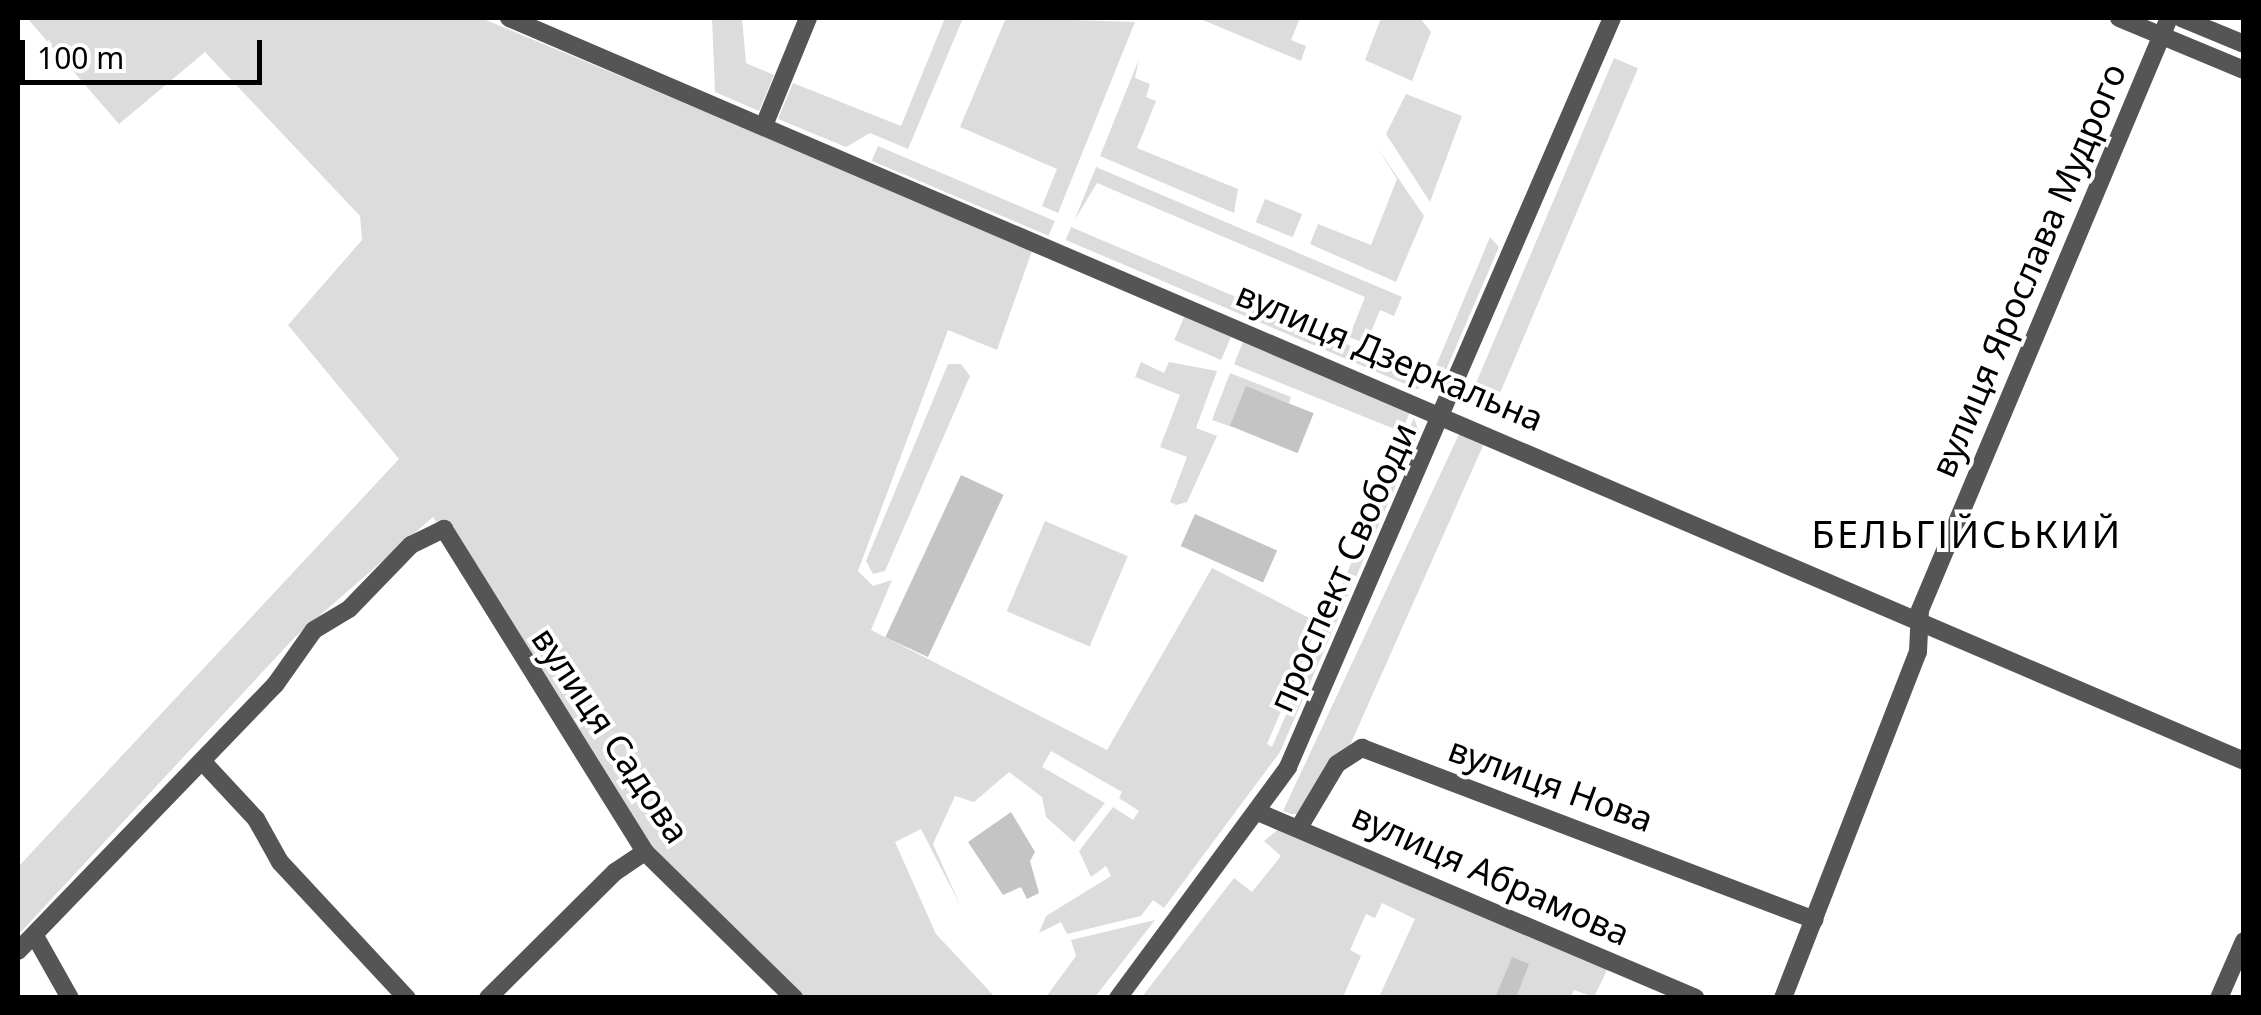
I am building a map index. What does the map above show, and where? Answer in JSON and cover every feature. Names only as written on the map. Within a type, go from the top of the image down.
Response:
[{"type":"street","name":"вулиця Дзеркальна","points":[[509,18],[1444,414],[2244,761]]},
{"type":"street","points":[[765,124],[808,18]]},
{"type":"street","name":"проспект Свободи","points":[[1118,998],[1260,813],[1326,685],[1612,18]]},
{"type":"street","points":[[2119,18],[2166,26],[2244,70]]},
{"type":"street","points":[[2182,18],[2244,44]]},
{"type":"street","name":"вулиця Ярослава Мудрого","points":[[1784,998],[1918,652],[1919,623],[2166,26]]},
{"type":"street","name":"вулиця Садова","points":[[202,762],[314,630],[349,608],[411,545],[444,529],[645,852],[794,998]]},
{"type":"street","name":"вулиця Нова","points":[[1300,826],[1337,764],[1362,748],[1814,920]]},
{"type":"street","points":[[18,950],[202,762],[256,818],[280,862],[407,998]]},
{"type":"street","name":"вулиця Абрамова","points":[[1260,813],[1300,826],[1695,998]]},
{"type":"street","points":[[488,998],[615,872],[645,852]]},
{"type":"street","points":[[35,936],[70,998]]},
{"type":"street","points":[[2220,998],[2244,941]]},
{"type":"shaded area","points":[[27,18],[481,18],[1033,248],[997,350],[948,330],[858,571],[873,586],[892,580],[871,630],[1107,750],[1212,568],[1319,623],[1267,744],[1272,747],[1414,418],[1419,432],[1280,752],[1164,908],[1153,900],[1141,916],[1067,934],[1061,922],[1039,933],[1046,916],[1111,876],[1106,866],[1091,877],[1079,851],[1113,807],[1133,820],[1139,811],[1119,798],[1122,792],[1051,751],[1042,767],[1105,803],[1074,842],[1046,817],[1042,797],[1009,772],[974,802],[955,796],[933,844],[961,907],[921,829],[895,842],[936,934],[995,997],[800,997],[652,850],[433,517],[295,637],[18,935],[18,867],[399,459],[288,325],[362,240],[360,216],[205,52],[119,124]]},
{"type":"shaded area","points":[[712,18],[742,18],[746,63],[774,75],[759,111],[715,92]]},
{"type":"shaded area","points":[[945,18],[963,18],[908,149],[870,133],[846,147],[778,119],[793,83],[901,126]]},
{"type":"shaded area","points":[[1006,18],[1135,22],[1058,213],[1042,206],[1057,169],[960,127]]},
{"type":"shaded area","points":[[1198,18],[1300,18],[1291,40],[1306,46],[1301,61]]},
{"type":"shaded area","points":[[1381,18],[1420,18],[1431,32],[1412,81],[1365,60]]},
{"type":"shaded area","points":[[1614,58],[1638,68],[1500,393],[1476,383]]},
{"type":"shaded area","points":[[1139,59],[1135,78],[1150,84],[1146,97],[1156,101],[1137,148],[1238,189],[1234,213],[1100,156]]},
{"type":"shaded area","points":[[1406,94],[1462,116],[1430,202],[1386,134]]},
{"type":"shaded area","points":[[878,146],[1055,221],[1048,236],[872,161]]},
{"type":"shaded area","points":[[1377,147],[1424,216],[1396,282],[1310,244],[1318,224],[1371,245],[1397,179]]},
{"type":"shaded area","points":[[1096,167],[1402,297],[1394,316],[1380,310],[1366,344],[1349,337],[1365,297],[1097,183],[1074,221]]},
{"type":"shaded area","points":[[1265,199],[1302,214],[1293,237],[1256,222]]},
{"type":"shaded area","points":[[1071,227],[1424,377],[1418,390],[1066,240]]},
{"type":"shaded area","points":[[1490,237],[1499,247],[1446,370],[1436,366]]},
{"type":"shaded area","points":[[1184,317],[1231,337],[1221,360],[1174,340]]},
{"type":"shaded area","points":[[1243,342],[1411,410],[1402,432],[1234,364]]},
{"type":"shaded area","points":[[1141,362],[1164,373],[1169,362],[1217,371],[1196,428],[1217,436],[1187,502],[1170,502],[1187,457],[1160,447],[1180,395],[1135,377]]},
{"type":"shaded area","points":[[948,364],[961,364],[970,376],[885,571],[873,574],[866,561]]},
{"type":"shaded area","points":[[1230,373],[1291,397],[1289,403],[1246,387],[1232,427],[1212,420]]},
{"type":"shaded area","points":[[1461,430],[1486,439],[1351,743],[1301,814],[1283,811]]},
{"type":"shaded area","points":[[1045,521],[1128,556],[1090,646],[1007,611]]},
{"type":"shaded area","points":[[1281,827],[1608,968],[1594,997],[1574,990],[1570,998],[1379,997],[1415,919],[1382,903],[1375,918],[1366,914],[1350,950],[1361,956],[1343,997],[1141,998],[1234,878],[1252,892],[1281,856],[1264,841]]},
{"type":"shaded area","points":[[1155,920],[1095,997],[1046,997],[1076,956],[1071,940]]},
{"type":"building","points":[[1246,386],[1314,413],[1298,453],[1230,426]]},
{"type":"building","points":[[961,475],[1004,495],[928,657],[885,637]]},
{"type":"building","points":[[1195,514],[1277,551],[1263,583],[1181,546]]},
{"type":"building","points":[[1011,812],[1035,852],[1030,861],[1039,893],[1027,899],[1021,887],[1003,895],[968,842]]},
{"type":"building","points":[[1512,957],[1529,964],[1516,998],[1495,998]]},
{"type":"district","name":"БЕЛЬГІЙСЬКИЙ","points":[[1967,534]]}]
